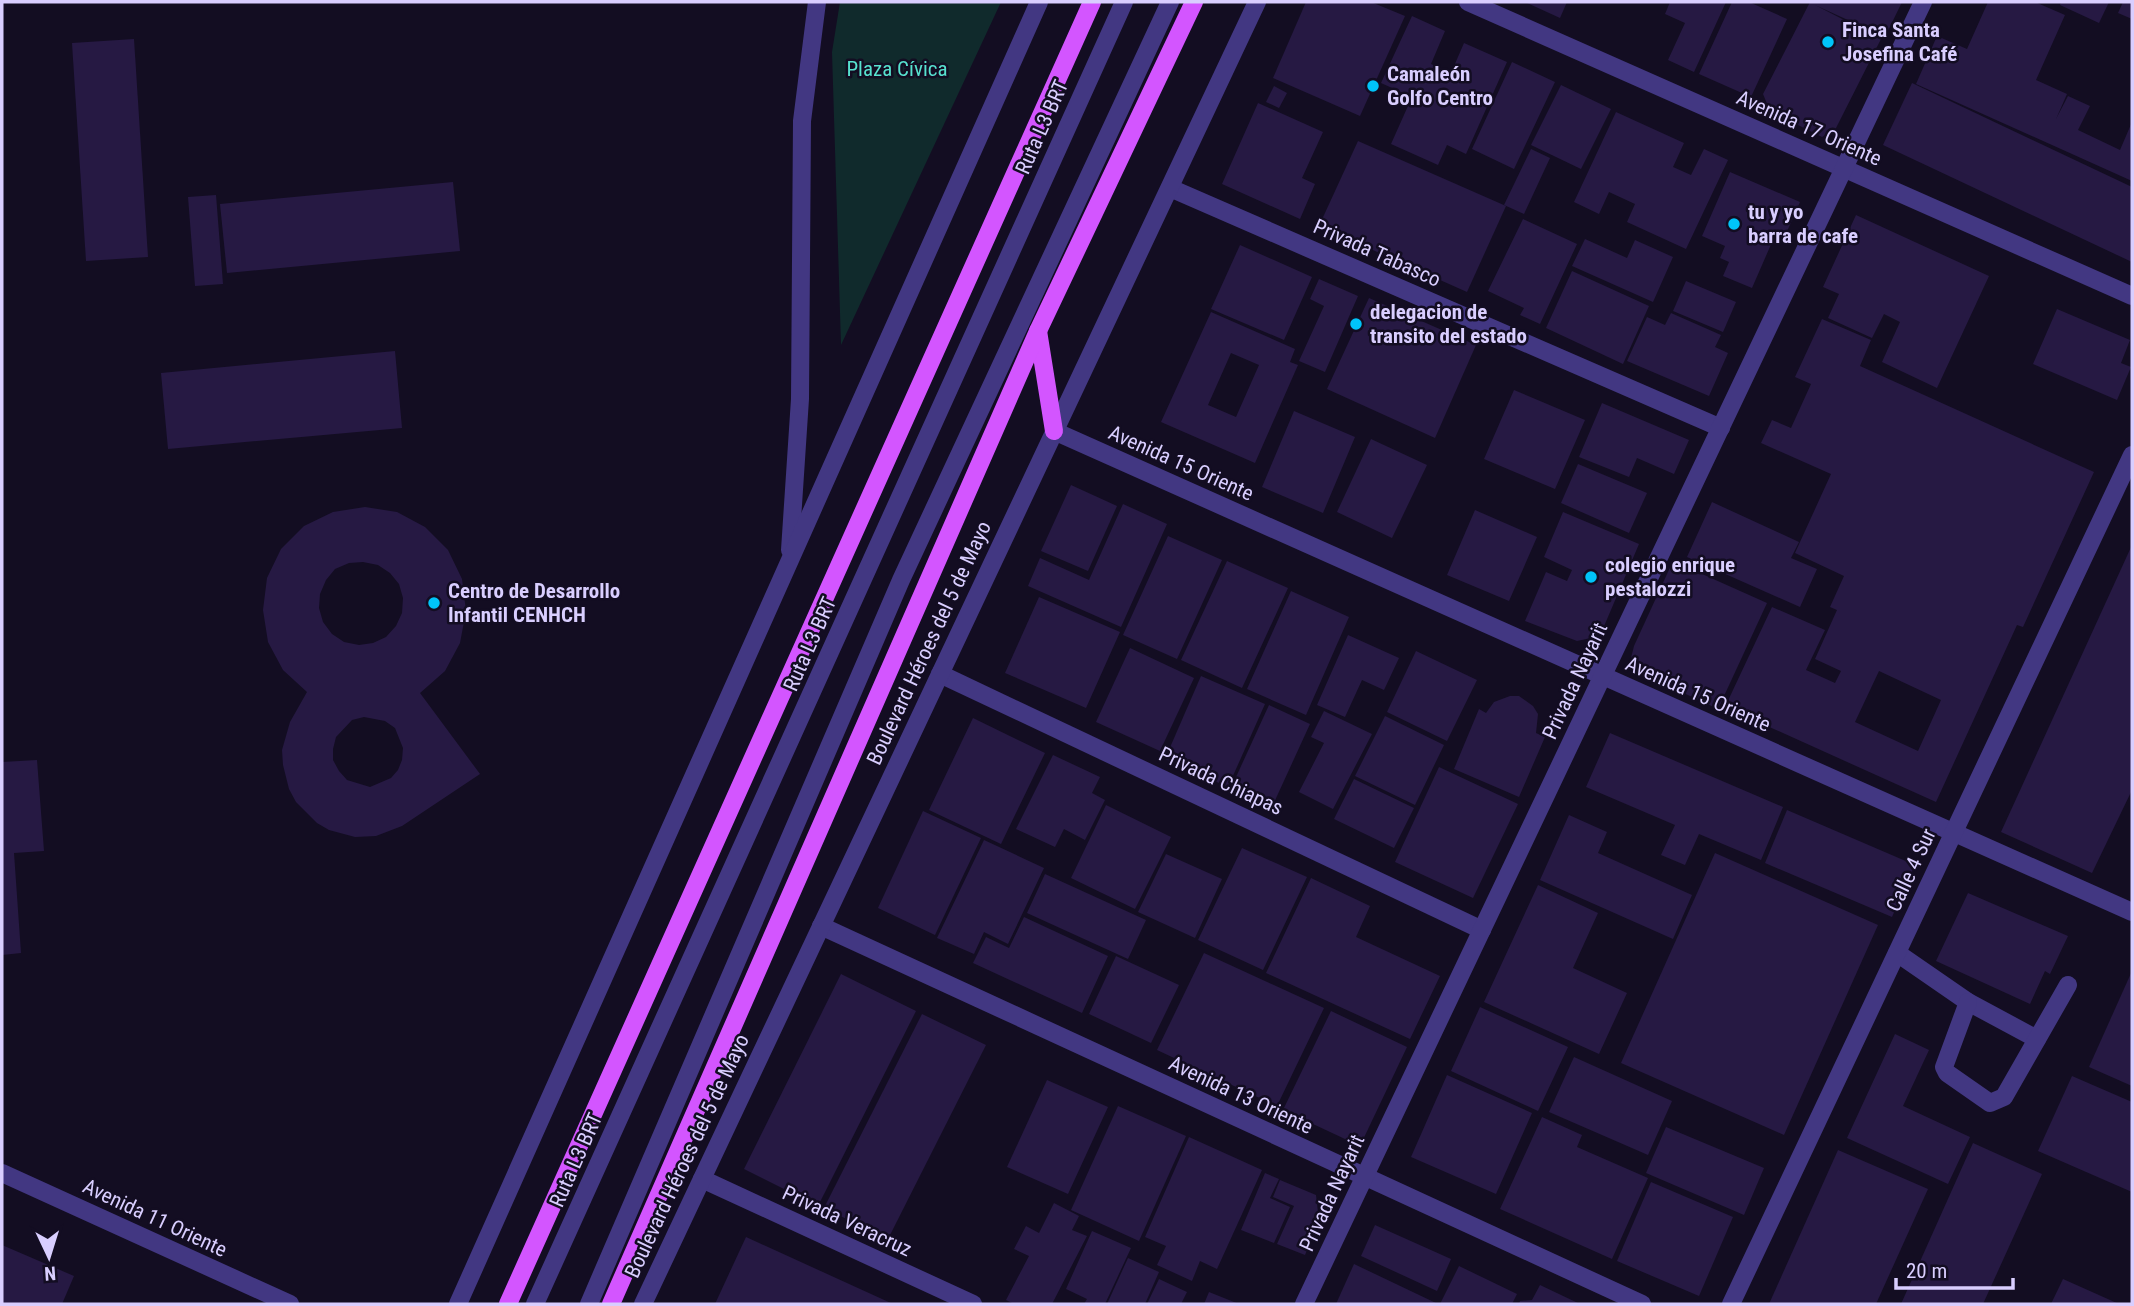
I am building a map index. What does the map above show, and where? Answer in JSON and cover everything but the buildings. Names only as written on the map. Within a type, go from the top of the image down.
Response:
[{"type":"main road","points":[[508,1304],[1092,2]]},
{"type":"main road","name":"Boulevard Héroes del 5 de Mayo","points":[[611,1304],[1038,331],[1194,2]]},
{"type":"main road","points":[[1038,331],[1054,431]]},
{"type":"street","points":[[790,561],[800,399],[802,121],[817,2]]},
{"type":"street","points":[[458,1304],[1039,2]]},
{"type":"street","name":"Ruta L3 BRT","points":[[535,1304],[1124,2]]},
{"type":"street","points":[[590,1304],[901,580],[1170,2]]},
{"type":"street","name":"Boulevard Héroes del 5 de Mayo","points":[[643,1304],[1257,2]]},
{"type":"street","name":"Avenida 17 Oriente","points":[[1468,2],[2132,296]]},
{"type":"street","name":"Privada Nayarit","points":[[1304,1304],[1923,2]]},
{"type":"street","name":"Privada Tabasco","points":[[1170,188],[1721,428]]},
{"type":"street","name":"Avenida 15 Oriente","points":[[1054,431],[2132,912]]},
{"type":"street","name":"Calle 4 Sur","points":[[1731,1304],[2132,455]]},
{"type":"street","name":"Privada Chiapas","points":[[940,674],[1482,930]]},
{"type":"street","name":"Avenida 13 Oriente","points":[[821,926],[1642,1304]]},
{"type":"street","points":[[1897,953],[1968,1002],[2036,1039]]},
{"type":"street","points":[[1968,1002],[1944,1066],[1947,1073],[1990,1103],[2004,1097],[2068,985]]},
{"type":"street","name":"Avenida 11 Oriente","points":[[2,1173],[290,1304]]},
{"type":"street","name":"Privada Veracruz","points":[[702,1179],[973,1304]]},
{"type":"green space","name":"Plaza Cívica","points":[[840,2],[1001,2],[841,345],[832,52]]},
{"type":"place","name":"Finca Santa Josefina Café","points":[[1828,42]]},
{"type":"place","name":"Camaleón Golfo Centro","points":[[1373,86]]},
{"type":"place","name":"tu y yo barra de cafe","points":[[1734,224]]},
{"type":"place","name":"delegacion de transito del estado","points":[[1356,324]]},
{"type":"place","name":"colegio enrique pestalozzi","points":[[1591,577]]},
{"type":"place","name":"Centro de Desarrollo Infantil CENHCH","points":[[434,603]]}]
